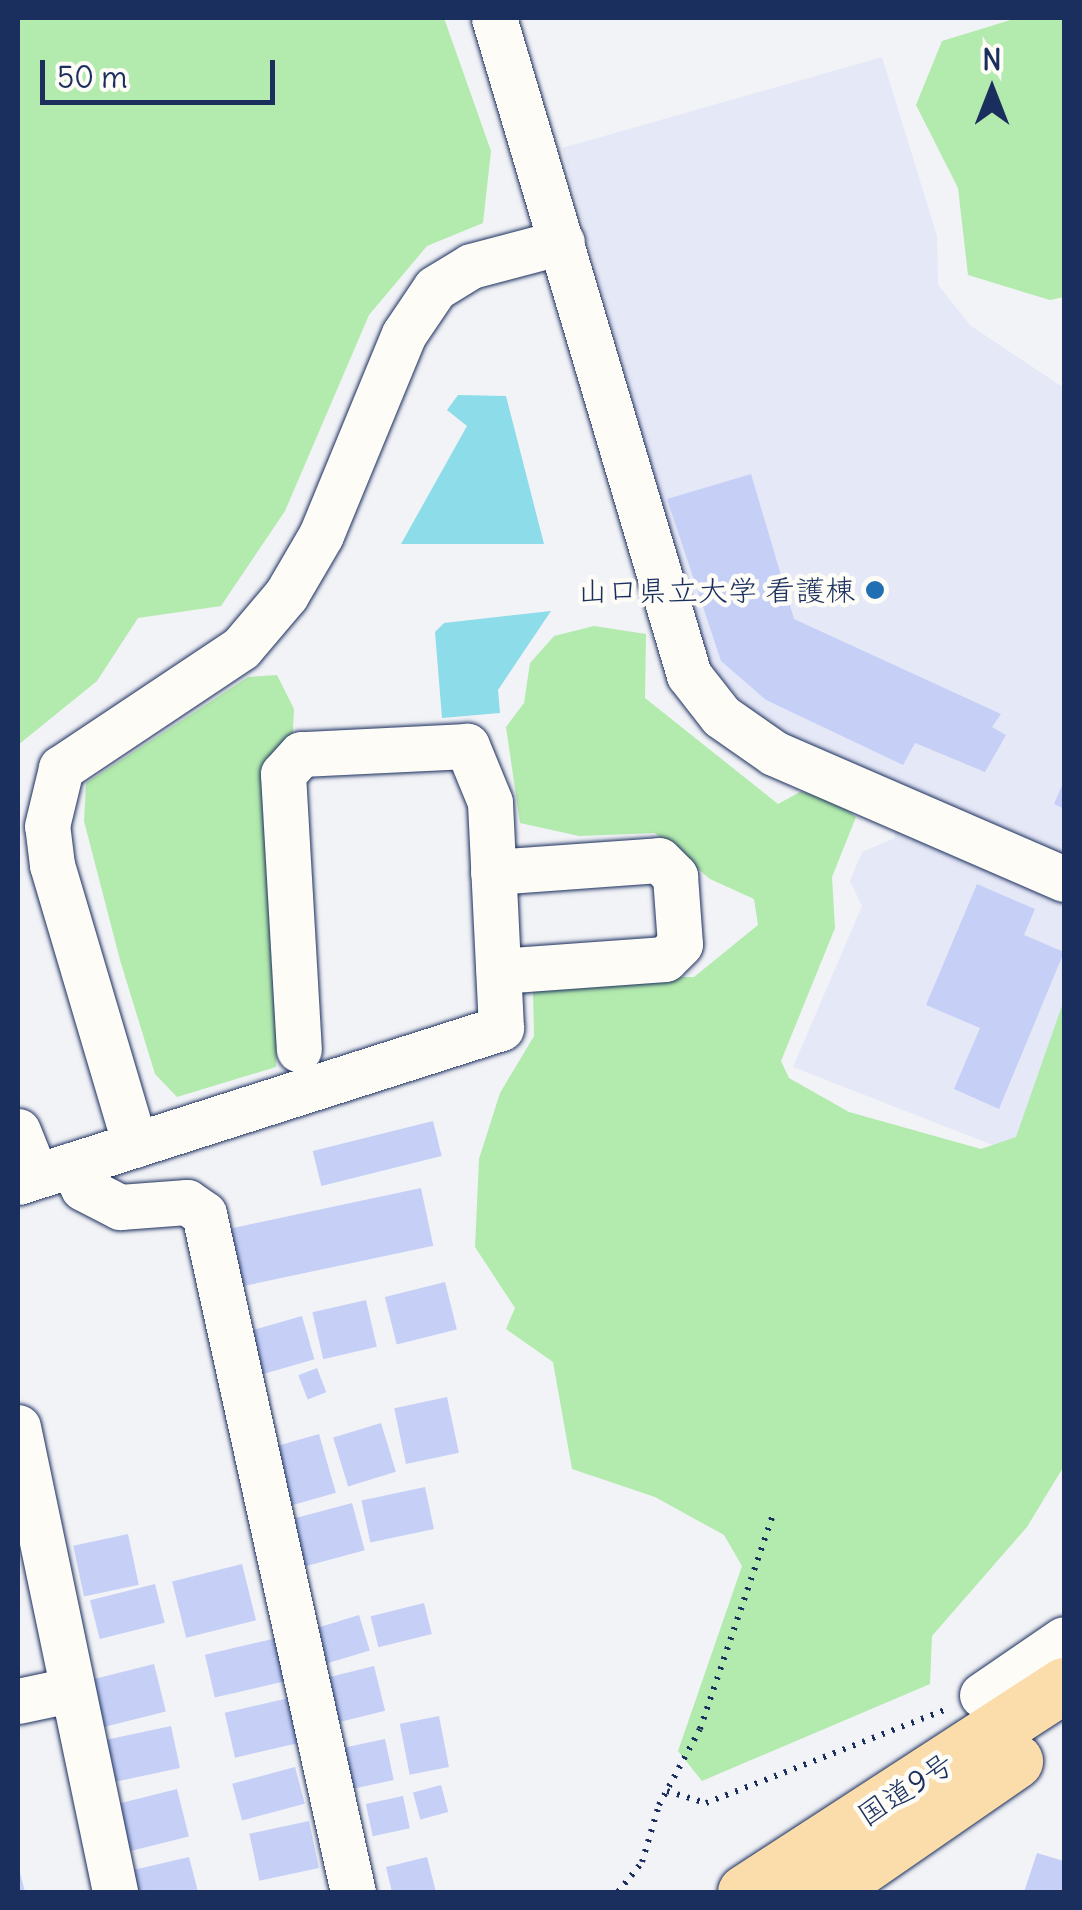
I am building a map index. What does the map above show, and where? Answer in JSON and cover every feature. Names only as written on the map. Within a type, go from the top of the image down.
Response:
[{"type":"highway","name":"国道9号","points":[[745,1892],[1064,1685]]},
{"type":"highway","name":"国道9号","points":[[825,1892],[1064,1730]]},
{"type":"street","points":[[494,18],[667,608],[700,688],[774,754],[1064,878]]},
{"type":"street","points":[[136,1144],[52,865],[47,826],[61,768],[228,658],[286,595],[321,536],[404,334],[434,288],[471,266],[562,242]]},
{"type":"street","points":[[41,1174],[501,1028],[490,802],[467,746],[300,754],[283,774],[299,1050]]},
{"type":"street","points":[[493,872],[660,860],[676,876],[680,944],[664,960],[498,971]]},
{"type":"street","points":[[18,1131],[41,1174],[83,1188],[120,1207],[187,1202],[204,1214],[353,1892]]},
{"type":"street","points":[[18,1428],[31,1546],[70,1690],[115,1892]]},
{"type":"street","points":[[982,1696],[1064,1639]]},
{"type":"street","points":[[18,1701],[70,1690]]},
{"type":"path","points":[[618,1892],[642,1862],[667,1791],[700,1729],[774,1512]]},
{"type":"path","points":[[667,1791],[706,1803],[982,1696]]},
{"type":"shaded area","name":"山口県立大学 看護棟","points":[[882,57],[937,236],[938,285],[971,326],[1064,388],[1064,1173],[793,1067],[862,906],[850,881],[862,852],[895,838],[891,806],[766,727],[706,661],[562,148]]},
{"type":"green space","points":[[18,18],[444,18],[491,151],[483,223],[427,246],[369,315],[285,511],[221,606],[138,618],[97,681],[18,745]]},
{"type":"green space","points":[[1017,18],[1064,18],[1064,297],[1050,300],[968,275],[958,188],[916,105],[942,41]]},
{"type":"green space","points":[[594,626],[646,634],[645,698],[778,804],[800,792],[831,797],[856,817],[832,877],[835,928],[781,1061],[789,1078],[849,1112],[981,1149],[1016,1137],[1064,1000],[1064,1466],[1027,1527],[932,1636],[930,1684],[702,1781],[678,1751],[742,1566],[724,1535],[655,1497],[572,1469],[553,1362],[506,1329],[515,1308],[475,1247],[479,1159],[500,1093],[534,1036],[533,993],[553,977],[694,977],[758,925],[754,899],[710,879],[655,833],[579,836],[520,823],[506,727],[524,703],[530,663],[554,636]]},
{"type":"green space","points":[[277,675],[294,709],[276,1067],[177,1097],[155,1074],[120,960],[84,821],[86,783],[248,677]]},
{"type":"water","points":[[458,395],[506,396],[544,544],[401,544],[467,426],[447,410]]},
{"type":"water","points":[[551,611],[498,690],[500,713],[442,718],[435,632],[444,623]]},
{"type":"building","points":[[751,474],[794,619],[1001,714],[992,727],[1006,735],[985,772],[915,743],[903,765],[766,700],[721,661],[667,499]]},
{"type":"building","points":[[1064,781],[1064,809],[1054,804]]},
{"type":"building","points":[[977,884],[1035,909],[1024,935],[1064,952],[999,1109],[954,1089],[980,1028],[926,1005]]},
{"type":"building","points":[[433,1121],[442,1156],[321,1186],[313,1151]]},
{"type":"building","points":[[421,1188],[433,1246],[234,1288],[221,1230]]},
{"type":"building","points":[[445,1282],[457,1330],[397,1345],[385,1297]]},
{"type":"building","points":[[366,1300],[377,1347],[323,1359],[312,1312]]},
{"type":"building","points":[[302,1316],[314,1359],[262,1374],[250,1331]]},
{"type":"building","points":[[317,1368],[326,1392],[308,1399],[298,1375]]},
{"type":"building","points":[[447,1397],[459,1453],[406,1464],[394,1408]]},
{"type":"building","points":[[381,1423],[396,1472],[348,1486],[333,1438]]},
{"type":"building","points":[[319,1434],[336,1493],[289,1506],[272,1448]]},
{"type":"building","points":[[425,1487],[434,1529],[370,1543],[361,1501]]},
{"type":"building","points":[[352,1503],[365,1550],[299,1568],[286,1521]]},
{"type":"building","points":[[128,1534],[139,1585],[84,1597],[73,1546]]},
{"type":"building","points":[[242,1564],[256,1620],[186,1638],[172,1581]]},
{"type":"building","points":[[155,1584],[165,1623],[100,1639],[90,1600]]},
{"type":"building","points":[[424,1603],[432,1634],[378,1647],[371,1616]]},
{"type":"building","points":[[359,1615],[370,1650],[320,1666],[309,1630]]},
{"type":"building","points":[[277,1638],[287,1681],[215,1698],[205,1655]]},
{"type":"building","points":[[154,1664],[166,1712],[98,1728],[86,1681]]},
{"type":"building","points":[[374,1666],[385,1711],[331,1724],[320,1680]]},
{"type":"building","points":[[289,1698],[299,1743],[235,1758],[225,1713]]},
{"type":"building","points":[[439,1716],[449,1767],[410,1775],[400,1724]]},
{"type":"building","points":[[171,1726],[180,1768],[105,1784],[96,1742]]},
{"type":"building","points":[[385,1739],[394,1780],[344,1791],[335,1750]]},
{"type":"building","points":[[295,1767],[305,1804],[242,1821],[232,1784]]},
{"type":"building","points":[[441,1785],[448,1812],[420,1820],[413,1793]]},
{"type":"building","points":[[177,1789],[189,1837],[123,1853],[111,1805]]},
{"type":"building","points":[[403,1796],[410,1828],[373,1836],[366,1804]]},
{"type":"building","points":[[309,1821],[319,1868],[259,1881],[249,1834]]},
{"type":"building","points":[[1037,1853],[1064,1861],[1064,1892],[1024,1892]]},
{"type":"building","points":[[189,1857],[198,1892],[134,1892],[129,1871]]},
{"type":"building","points":[[427,1857],[436,1892],[392,1892],[386,1867]]},
{"type":"building","points":[[19,1869],[25,1892],[18,1892]]},
{"type":"place","name":"山口県立大学 看護棟","points":[[875,590]]}]
